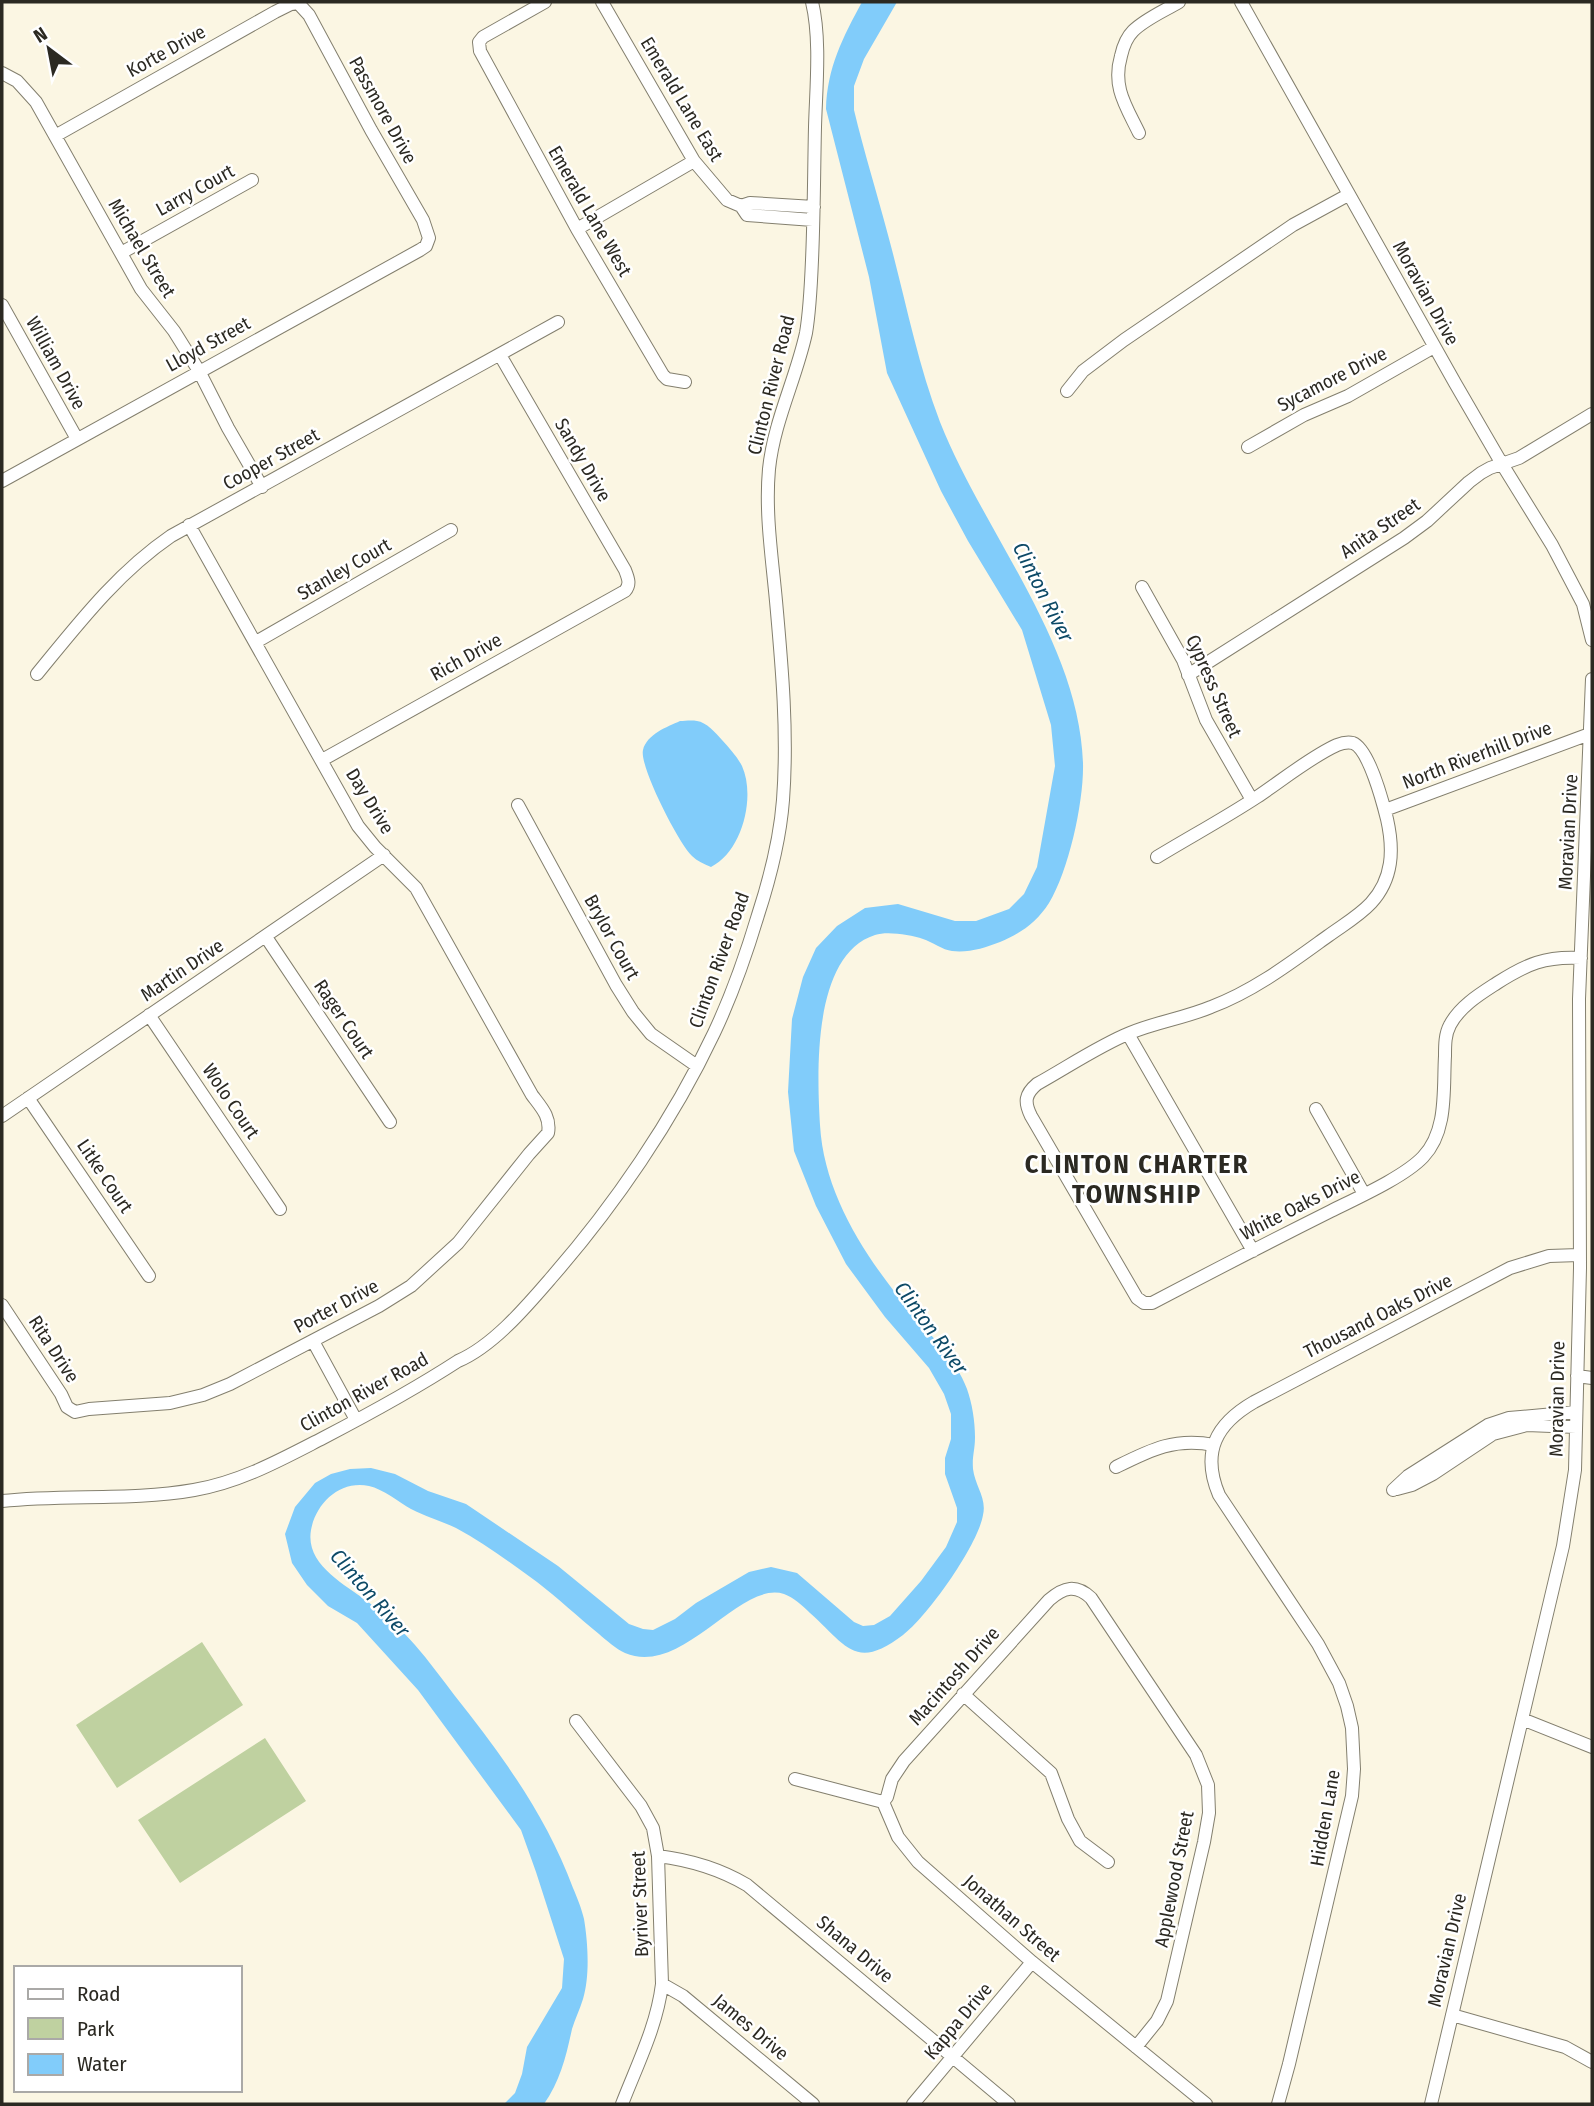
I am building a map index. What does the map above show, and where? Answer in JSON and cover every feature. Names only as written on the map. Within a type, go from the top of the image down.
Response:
[{"type":"street","name":"Emerald Lane West","points":[[545,2],[483,37],[479,42],[480,51],[578,229],[663,375],[667,379],[685,382]]},
{"type":"street","name":"Emerald Lane East","points":[[602,2],[694,161],[727,200],[741,206],[750,203],[814,214]]},
{"type":"street","name":"Clinton River Road","points":[[2,1501],[142,1496],[211,1487],[274,1463],[473,1354],[529,1302],[563,1264],[637,1167],[697,1066],[724,1011],[747,951],[775,856],[780,827],[784,781],[783,697],[768,528],[769,475],[778,424],[805,335],[809,312],[814,214],[816,22],[812,2]]},
{"type":"street","points":[[1139,133],[1117,83],[1122,50],[1132,32],[1180,2]]},
{"type":"street","name":"Moravian Drive","points":[[1241,2],[1434,347],[1552,545],[1583,604],[1592,640]]},
{"type":"street","name":"Korte Drive","points":[[55,136],[275,12],[298,3]]},
{"type":"street","name":"Passmore Drive","points":[[298,3],[309,15],[423,220],[429,238]]},
{"type":"street","name":"Michael Street","points":[[2,73],[17,81],[36,102],[141,289],[174,331],[199,371],[262,487]]},
{"type":"street","points":[[578,229],[694,161]]},
{"type":"street","name":"Larry Court","points":[[121,253],[252,180]]},
{"type":"street","points":[[1067,391],[1083,371],[1125,340],[1293,225],[1349,195]]},
{"type":"street","name":"Lloyd Street","points":[[2,481],[420,250],[426,246],[429,238]]},
{"type":"street","name":"William Drive","points":[[2,305],[6,323],[77,439]]},
{"type":"street","name":"Cooper Street","points":[[37,674],[88,612],[146,553],[189,525],[558,322]]},
{"type":"street","name":"Sycamore Drive","points":[[1248,447],[1304,415],[1348,396],[1434,347]]},
{"type":"street","name":"Sandy Drive","points":[[500,355],[625,570],[629,586]]},
{"type":"street","name":"Anita Street","points":[[1188,675],[1404,538],[1427,521],[1469,482],[1490,468],[1519,458],[1592,414]]},
{"type":"street","name":"Day Drive","points":[[189,525],[358,826],[416,888],[532,1095],[544,1111],[550,1126]]},
{"type":"street","name":"Stanley Court","points":[[256,642],[452,530]]},
{"type":"street","name":"Rich Drive","points":[[322,760],[625,591],[629,586]]},
{"type":"street","name":"Cypress Street","points":[[1142,587],[1172,638],[1206,720],[1252,800]]},
{"type":"street","name":"Moravian Drive","points":[[1431,2104],[1563,1546],[1573,1493],[1579,1255],[1579,999],[1592,733],[1592,679]]},
{"type":"street","name":"North Riverhill Drive","points":[[1157,856],[1338,745],[1350,743],[1363,751],[1385,810],[1592,733]]},
{"type":"street","name":"Brylor Court","points":[[518,805],[633,1012],[651,1034],[697,1066]]},
{"type":"street","points":[[1253,1251],[1128,1034],[1210,1008],[1245,991],[1278,971],[1362,911],[1382,888],[1389,873],[1391,843],[1385,810]]},
{"type":"street","name":"Martin Drive","points":[[2,1116],[384,855]]},
{"type":"street","name":"Rager Court","points":[[266,937],[390,1122]]},
{"type":"street","name":"White Oaks Drive","points":[[1128,1034],[1037,1084],[1026,1097],[1031,1116],[1137,1298],[1141,1302],[1152,1303],[1364,1194],[1415,1164],[1432,1144],[1442,1117],[1446,1038],[1458,1013],[1487,989],[1527,965],[1553,958],[1581,958]]},
{"type":"street","name":"Wolo Court","points":[[149,1015],[280,1209]]},
{"type":"street","name":"Litke Court","points":[[28,1098],[149,1276]]},
{"type":"street","points":[[1316,1109],[1364,1194]]},
{"type":"street","name":"Porter Drive","points":[[75,1412],[170,1403],[203,1395],[230,1384],[379,1306],[411,1286],[458,1243],[543,1140],[550,1126]]},
{"type":"street","name":"Thousand Oaks Drive","points":[[1214,1445],[1228,1420],[1254,1402],[1510,1268],[1549,1256],[1579,1255]]},
{"type":"street","name":"Rita Drive","points":[[2,1306],[67,1407],[75,1412]]},
{"type":"street","points":[[313,1340],[356,1420]]},
{"type":"street","points":[[1577,1362],[1592,1364]]},
{"type":"street","points":[[1577,1376],[1592,1378]]},
{"type":"street","points":[[1538,1420],[1576,1412]]},
{"type":"street","points":[[1441,1462],[1472,1441],[1488,1425],[1509,1418],[1576,1427]]},
{"type":"street","points":[[1116,1467],[1139,1455],[1171,1444],[1192,1441],[1214,1445]]},
{"type":"street","name":"Hidden Lane","points":[[1214,1445],[1211,1468],[1219,1495],[1326,1659],[1343,1693],[1352,1728],[1352,1796],[1278,2104]]},
{"type":"street","name":"Macintosh Drive","points":[[883,1802],[904,1761],[1049,1600],[1069,1588]]},
{"type":"street","name":"Applewood Street","points":[[1069,1588],[1081,1590],[1091,1598],[1190,1744],[1208,1785],[1209,1813],[1204,1842],[1170,1990],[1163,2010],[1136,2047]]},
{"type":"street","points":[[963,1694],[1051,1773],[1074,1833],[1087,1848],[1108,1862]]},
{"type":"street","points":[[1522,1719],[1592,1747]]},
{"type":"street","name":"Byriver Street","points":[[576,1721],[642,1806],[653,1828],[659,1856],[662,1984],[658,2009],[622,2104]]},
{"type":"street","points":[[795,1779],[883,1802]]},
{"type":"street","name":"Jonathan Street","points":[[883,1802],[898,1837],[909,1853],[1032,1962],[1206,2104]]},
{"type":"street","name":"Shana Drive","points":[[659,1856],[700,1864],[747,1885],[1009,2104]]},
{"type":"street","name":"Kappa Drive","points":[[913,2104],[1032,1962]]},
{"type":"street","name":"James Drive","points":[[662,1984],[683,1996],[813,2104]]},
{"type":"street","points":[[1452,2015],[1565,2047],[1592,2062]]},
{"type":"green space","points":[[202,1642],[243,1705],[117,1788],[76,1725]]},
{"type":"green space","points":[[265,1738],[306,1801],[180,1883],[138,1820]]},
{"type":"water","points":[[862,2],[897,2],[864,59],[854,86],[854,110],[925,376],[940,422],[959,464],[1048,631],[1078,718],[1083,763],[1081,796],[1069,854],[1049,903],[1033,922],[1000,942],[964,951],[949,950],[906,935],[886,933],[875,935],[854,947],[839,966],[829,990],[819,1047],[820,1125],[830,1176],[839,1201],[863,1247],[894,1291],[949,1357],[962,1378],[973,1412],[973,1469],[982,1497],[983,1515],[972,1544],[938,1597],[903,1635],[873,1652],[852,1650],[794,1599],[784,1594],[767,1594],[748,1601],[688,1642],[668,1652],[646,1657],[625,1653],[615,1647],[537,1582],[477,1540],[411,1509],[380,1490],[369,1486],[348,1487],[339,1490],[324,1503],[311,1530],[314,1553],[320,1563],[410,1639],[490,1741],[522,1787],[550,1836],[582,1912],[587,1949],[587,1980],[558,2078],[544,2104],[504,2104],[515,2093],[527,2047],[562,1988],[564,1959],[536,1872],[521,1830],[418,1690],[357,1623],[328,1606],[307,1585],[292,1563],[285,1534],[295,1507],[315,1483],[331,1474],[350,1469],[371,1468],[395,1474],[428,1491],[466,1504],[558,1566],[629,1624],[653,1630],[749,1572],[771,1567],[797,1573],[854,1622],[863,1626],[874,1625],[890,1616],[921,1581],[946,1547],[957,1522],[957,1508],[945,1474],[945,1458],[951,1439],[951,1414],[944,1394],[929,1368],[885,1317],[846,1264],[816,1206],[794,1151],[788,1092],[792,1019],[803,977],[816,948],[837,926],[865,908],[898,904],[955,921],[976,921],[1009,909],[1024,894],[1037,867],[1055,766],[1051,725],[1022,630],[941,491],[887,373],[869,277],[826,109],[833,66]]},
{"type":"water","points":[[680,721],[697,721],[711,728],[738,759],[746,779],[747,808],[738,837],[722,860],[711,867],[692,856],[678,837],[653,787],[643,759],[645,744],[658,732]]},
{"type":"district","name":"CLINTON CHARTER TOWNSHIP","points":[[1137,1179]]},
{"type":"water label","name":"Clinton River","points":[[1043,592]]},
{"type":"water label","name":"Clinton River","points":[[931,1328]]},
{"type":"water label","name":"Clinton River","points":[[370,1593]]}]
